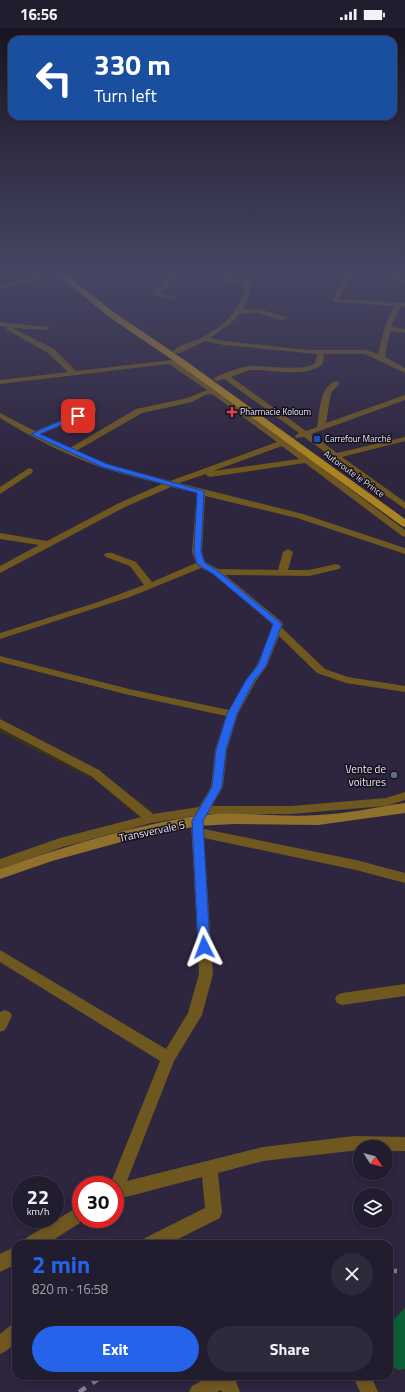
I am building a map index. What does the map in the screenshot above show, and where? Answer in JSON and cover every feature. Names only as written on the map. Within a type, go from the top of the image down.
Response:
[{"type":"main road","name":"Autoroute le Prince","points":[[143,336],[294,438],[331,457],[405,514]]},
{"type":"main road","name":"Autoroute le Prince","points":[[154,336],[221,378],[294,438],[312,460],[405,524]]},
{"type":"main road","name":"Transvervale 5","points":[[0,874],[49,857],[121,837],[200,821],[234,819],[318,820],[405,808]]},
{"type":"street","points":[[22,336],[51,351],[75,374]]},
{"type":"street","points":[[177,351],[210,336]]},
{"type":"street","points":[[382,358],[386,336]]},
{"type":"street","points":[[204,339],[224,343],[301,351],[366,352],[382,358],[405,371]]},
{"type":"street","points":[[221,378],[250,368],[305,369],[320,363],[321,352]]},
{"type":"street","points":[[0,382],[180,361]]},
{"type":"street","points":[[171,362],[213,390],[294,438]]},
{"type":"street","points":[[321,428],[327,393],[336,383]]},
{"type":"street","points":[[70,451],[139,411],[189,400],[213,390]]},
{"type":"street","points":[[0,570],[122,505],[172,483],[405,397]]},
{"type":"street","points":[[34,434],[93,410]]},
{"type":"street","points":[[0,415],[34,434],[105,466],[160,482],[172,483],[201,492],[300,516],[405,551]]},
{"type":"street","points":[[331,457],[405,438]]},
{"type":"street","points":[[331,457],[404,504]]},
{"type":"street","points":[[188,478],[236,469],[312,460],[405,534]]},
{"type":"street","points":[[0,491],[29,471]]},
{"type":"street","points":[[121,1176],[168,1058],[194,1015],[206,974],[200,821],[217,787],[221,750],[232,714],[251,680],[262,666],[278,624],[216,572],[201,564],[197,552],[201,492]]},
{"type":"street","points":[[0,536],[47,544]]},
{"type":"street","points":[[282,573],[288,552]]},
{"type":"street","points":[[109,555],[133,564],[150,586]]},
{"type":"street","points":[[0,636],[150,586],[177,576],[201,564]]},
{"type":"street","points":[[216,572],[309,573],[336,567]]},
{"type":"street","points":[[276,628],[321,671],[346,680],[405,689]]},
{"type":"street","points":[[0,659],[129,692],[232,714]]},
{"type":"street","points":[[0,723],[95,773],[151,819]]},
{"type":"street","points":[[0,864],[60,843],[151,819],[200,821],[291,810],[386,802],[405,796]]},
{"type":"street","points":[[200,821],[405,878]]},
{"type":"street","points":[[0,954],[168,1058]]},
{"type":"street","points":[[342,999],[405,990]]},
{"type":"street","points":[[124,1190],[263,1154],[354,1143],[405,1144]]},
{"type":"street","points":[[159,1240],[214,1212],[209,1168]]},
{"type":"street","points":[[38,1240],[72,1219]]},
{"type":"street","points":[[0,1264],[12,1256]]},
{"type":"street","points":[[0,1345],[12,1335]]},
{"type":"street","points":[[364,1380],[369,1392]]},
{"type":"street","points":[[198,1392],[228,1382]]},
{"type":"shaded area","points":[[0,721],[98,773],[154,811],[139,818],[92,777],[85,776],[0,732]]},
{"type":"green space","points":[[405,1308],[405,1369],[399,1370],[393,1368],[393,1320]]},
{"type":"railway","points":[[393,1271],[405,1271]]},
{"type":"railway","points":[[79,1392],[97,1380]]},
{"type":"place","name":"Pharmacie Koloum","points":[[232,412]]},
{"type":"place","name":"Carrefour Marché","points":[[317,439]]},
{"type":"place","name":"Vente de voitures","points":[[394,775]]},
{"type":"route","points":[[78,416],[34,434],[105,466],[201,492],[197,552],[201,564],[216,572],[278,624],[262,666],[251,680],[232,714],[221,750],[217,787],[198,821],[204,947]]}]
